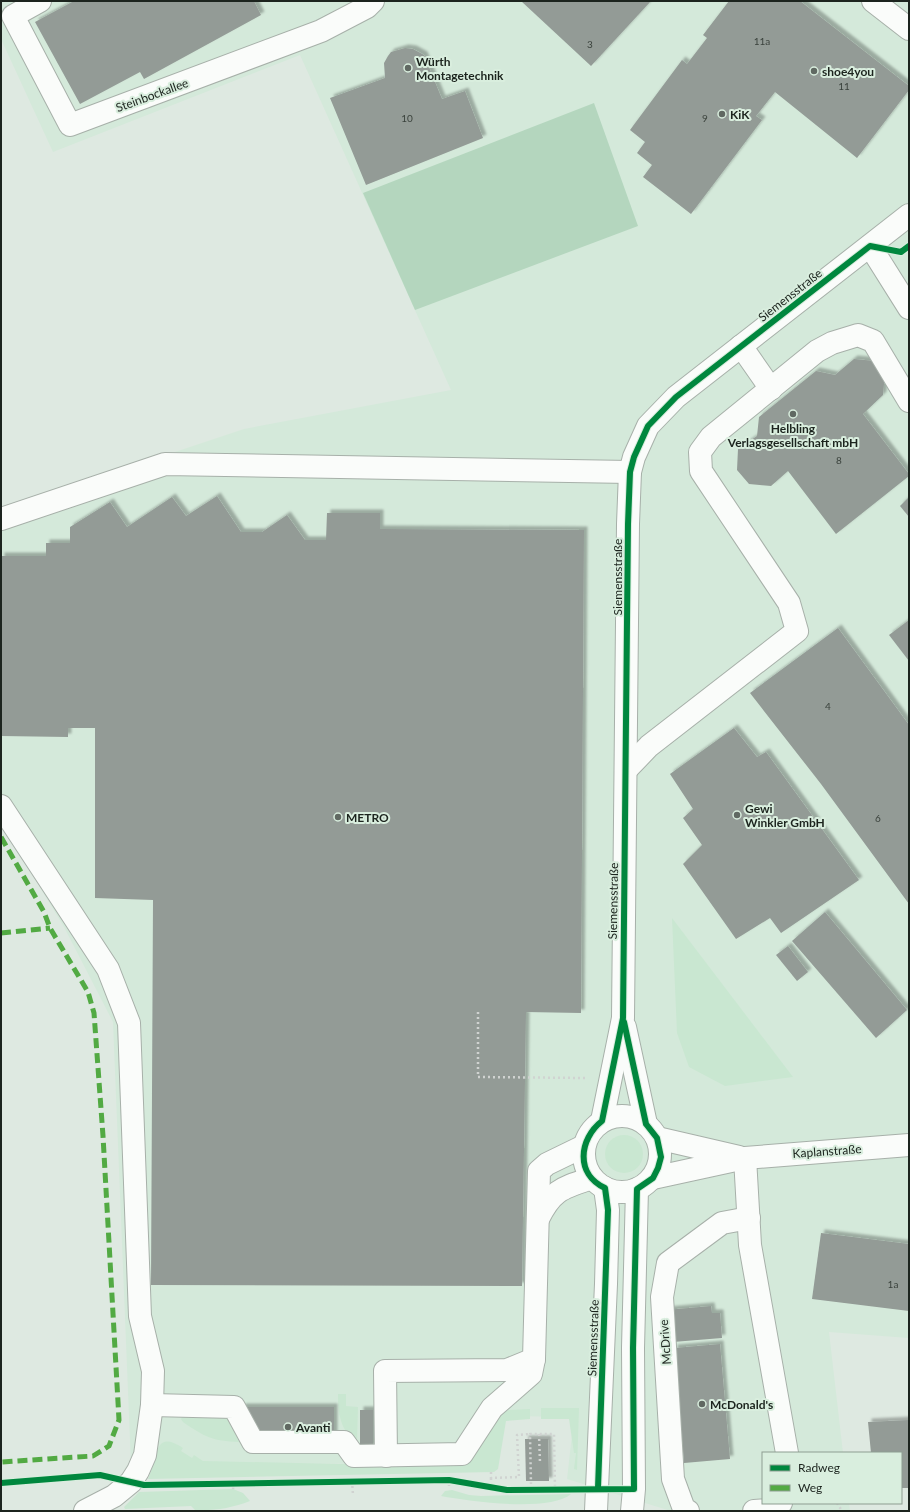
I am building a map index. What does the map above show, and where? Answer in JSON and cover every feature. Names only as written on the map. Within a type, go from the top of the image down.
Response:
[{"type":"street","name":"Steinbockallee","points":[[40,1],[13,16],[70,125],[321,32],[367,7],[373,1]]},
{"type":"street","points":[[872,1],[909,29]]},
{"type":"street","name":"Siemensstraße","points":[[602,1121],[623,1018],[628,524],[630,472],[634,457],[648,426],[676,397],[909,215]]},
{"type":"street","points":[[870,246],[909,308]]},
{"type":"street","points":[[626,770],[649,746],[798,631],[790,603],[701,471],[700,452],[711,437],[817,351],[832,343],[858,335],[873,341],[909,401]]},
{"type":"street","points":[[741,346],[771,389]]},
{"type":"street","points":[[1,519],[165,464],[630,472]]},
{"type":"street","points":[[1,806],[108,970],[130,1023],[140,1316],[153,1371],[152,1405],[146,1455],[138,1472],[131,1482],[114,1496],[85,1511]]},
{"type":"street","name":"Siemensstraße","points":[[623,1018],[652,1131]]},
{"type":"street","points":[[612,1116],[635,1118],[652,1131],[661,1157],[658,1168],[645,1183],[622,1192],[599,1183],[586,1168],[584,1146],[588,1136],[602,1121],[612,1116]]},
{"type":"street","name":"Kaplanstraße","points":[[652,1131],[744,1158]]},
{"type":"street","name":"Kaplanstraße","points":[[645,1183],[744,1158],[909,1145]]},
{"type":"street","points":[[152,1405],[234,1407],[253,1442],[344,1442],[354,1456],[462,1454],[492,1408],[531,1374],[534,1359],[539,1171],[547,1164],[584,1146]]},
{"type":"street","points":[[744,1158],[750,1245],[787,1452]]},
{"type":"street","points":[[538,1221],[546,1203],[558,1191],[599,1183]]},
{"type":"street","name":"Siemensstraße","points":[[596,1511],[608,1210],[599,1183]]},
{"type":"street","points":[[632,1511],[634,1489],[635,1238],[645,1183]]},
{"type":"street","name":"McDrive","points":[[688,1511],[684,1509],[673,1479],[662,1297],[668,1263],[722,1223],[749,1218]]},
{"type":"street","points":[[386,1456],[385,1371],[507,1370],[534,1359]]},
{"type":"street","points":[[754,1511],[769,1510],[779,1504]]},
{"type":"path","points":[[478,1012],[478,1077],[591,1078]]},
{"type":"path","points":[[530,1434],[531,1484]]},
{"type":"path","points":[[539,1434],[540,1463]]},
{"type":"path","points":[[441,1480],[507,1490],[555,1489],[554,1434],[517,1435],[519,1477],[491,1478]]},
{"type":"path","points":[[491,1472],[491,1488]]},
{"type":"path","points":[[352,1474],[353,1495]]},
{"type":"path","points":[[67,1477],[75,1476]]},
{"type":"path","points":[[449,1480],[449,1486]]},
{"type":"path","points":[[152,1485],[234,1482],[360,1481]]},
{"type":"path","points":[[233,1489],[234,1482]]},
{"type":"shaded area","points":[[1,1],[909,1],[909,1338],[829,1332],[843,1452],[762,1452],[762,1504],[849,1504],[850,1511],[671,1511],[567,1479],[574,1417],[502,1416],[473,1463],[131,1465],[113,1022],[64,927],[1,823],[1,510],[244,429],[451,390],[300,55],[53,152],[1,39]]},
{"type":"shaded area","points":[[594,103],[638,226],[415,310],[363,193]]},
{"type":"shaded area","points":[[672,918],[793,1077],[725,1086],[689,1067],[677,1033]]},
{"type":"shaded area","points":[[624,1135],[637,1141],[643,1154],[637,1167],[624,1173],[611,1167],[605,1154],[611,1141]]},
{"type":"shaded area","points":[[338,1394],[346,1394],[346,1406],[358,1407],[357,1442],[347,1433],[341,1421]]},
{"type":"shaded area","points":[[541,1408],[579,1408],[577,1470],[574,1469],[576,1453],[574,1453],[569,1419],[541,1419]]},
{"type":"shaded area","points":[[530,1409],[530,1419],[506,1421],[498,1469],[494,1472],[148,1479],[158,1448],[162,1443],[166,1442],[173,1443],[183,1448],[181,1451],[192,1458],[194,1455],[203,1461],[340,1464],[467,1462],[473,1458],[497,1415],[509,1410]]},
{"type":"shaded area","points":[[227,1414],[239,1442],[222,1441],[203,1435],[183,1422],[181,1419],[183,1416]]},
{"type":"shaded area","points":[[233,1489],[243,1493],[250,1501],[236,1506],[209,1510],[195,1510],[191,1506],[125,1509],[124,1507],[139,1492]]},
{"type":"shaded area","points":[[452,1490],[469,1495],[481,1496],[571,1494],[561,1500],[529,1504],[491,1503],[441,1496],[445,1491]]},
{"type":"building","points":[[74,1],[254,1],[261,15],[144,79],[140,72],[80,104],[35,22]]},
{"type":"building","points":[[521,1],[651,1],[591,66]]},
{"type":"building","points":[[729,1],[800,1],[909,86],[909,90],[857,158],[775,92],[756,116],[762,120],[691,214],[643,177],[652,165],[637,153],[645,142],[630,130],[682,60],[687,64],[707,38],[703,35]]},
{"type":"building","points":[[405,48],[413,49],[424,55],[442,99],[465,91],[483,138],[366,185],[330,98],[385,78],[384,63],[388,56],[391,52]]},
{"type":"building","points":[[854,359],[875,361],[885,373],[883,395],[863,414],[909,476],[836,534],[788,471],[771,486],[749,484],[737,470],[738,449],[757,436],[759,417],[816,371],[835,375]]},
{"type":"building","name":"METRO","points":[[217,496],[241,532],[262,532],[287,515],[305,540],[326,540],[327,513],[380,513],[380,529],[584,530],[581,1013],[526,1012],[522,1286],[151,1285],[153,900],[95,898],[95,728],[68,728],[68,737],[1,736],[1,556],[46,556],[46,543],[70,543],[70,527],[110,502],[127,527],[172,497],[186,516]]},
{"type":"building","points":[[909,497],[909,517],[900,506]]},
{"type":"building","points":[[909,620],[909,661],[889,635]]},
{"type":"building","points":[[838,628],[909,725],[909,904],[821,784],[750,693]]},
{"type":"building","points":[[734,728],[757,757],[766,752],[859,880],[781,933],[770,918],[736,939],[683,864],[702,845],[683,818],[693,809],[670,774]]},
{"type":"building","points":[[825,912],[907,1010],[876,1038],[792,941]]},
{"type":"building","points":[[788,946],[808,972],[797,981],[776,955]]},
{"type":"building","points":[[821,1233],[909,1244],[909,1311],[812,1299]]},
{"type":"building","points":[[711,1306],[712,1313],[720,1313],[722,1338],[673,1342],[666,1310]]},
{"type":"building","name":"McDonald's","points":[[720,1344],[730,1459],[684,1463],[674,1348]]},
{"type":"building","name":"Avanti","points":[[242,1407],[334,1407],[334,1447],[242,1447]]},
{"type":"building","points":[[360,1410],[373,1410],[373,1448],[360,1448]]},
{"type":"building","points":[[909,1420],[909,1488],[902,1488],[902,1452],[871,1452],[868,1422]]},
{"type":"building","points":[[525,1439],[548,1439],[549,1481],[526,1481]]},
{"type":"marked path","points":[[1,837],[44,912],[50,928],[88,992],[94,1013],[103,1136],[119,1420],[109,1446],[93,1456],[1,1462]]},
{"type":"marked path","points":[[1,933],[50,928]]},
{"type":"cycle path","points":[[598,1488],[608,1210],[605,1188],[595,1182],[589,1174],[585,1165],[584,1156],[585,1146],[589,1137],[594,1128],[602,1121],[623,1018],[628,524],[630,472],[634,457],[648,426],[676,397],[870,246],[901,252],[909,246]]},
{"type":"cycle path","points":[[1,1483],[100,1475],[144,1485],[449,1480],[507,1490],[634,1489],[633,1348],[637,1189],[653,1178],[661,1157],[657,1138],[646,1124],[624,1022]]},
{"type":"place","name":"Würth Montagetechnik","points":[[408,68]]},
{"type":"place","name":"shoe4you","points":[[814,71]]},
{"type":"place","name":"KiK","points":[[722,114]]},
{"type":"place","name":"Helbling Verlagsgesellschaft mbH","points":[[793,414]]},
{"type":"place","name":"Gewi Winkler GmbH","points":[[737,815]]},
{"type":"place","name":"METRO","points":[[338,817]]},
{"type":"place","name":"McDonald's","points":[[702,1404]]},
{"type":"place","name":"Avanti","points":[[288,1427]]}]
